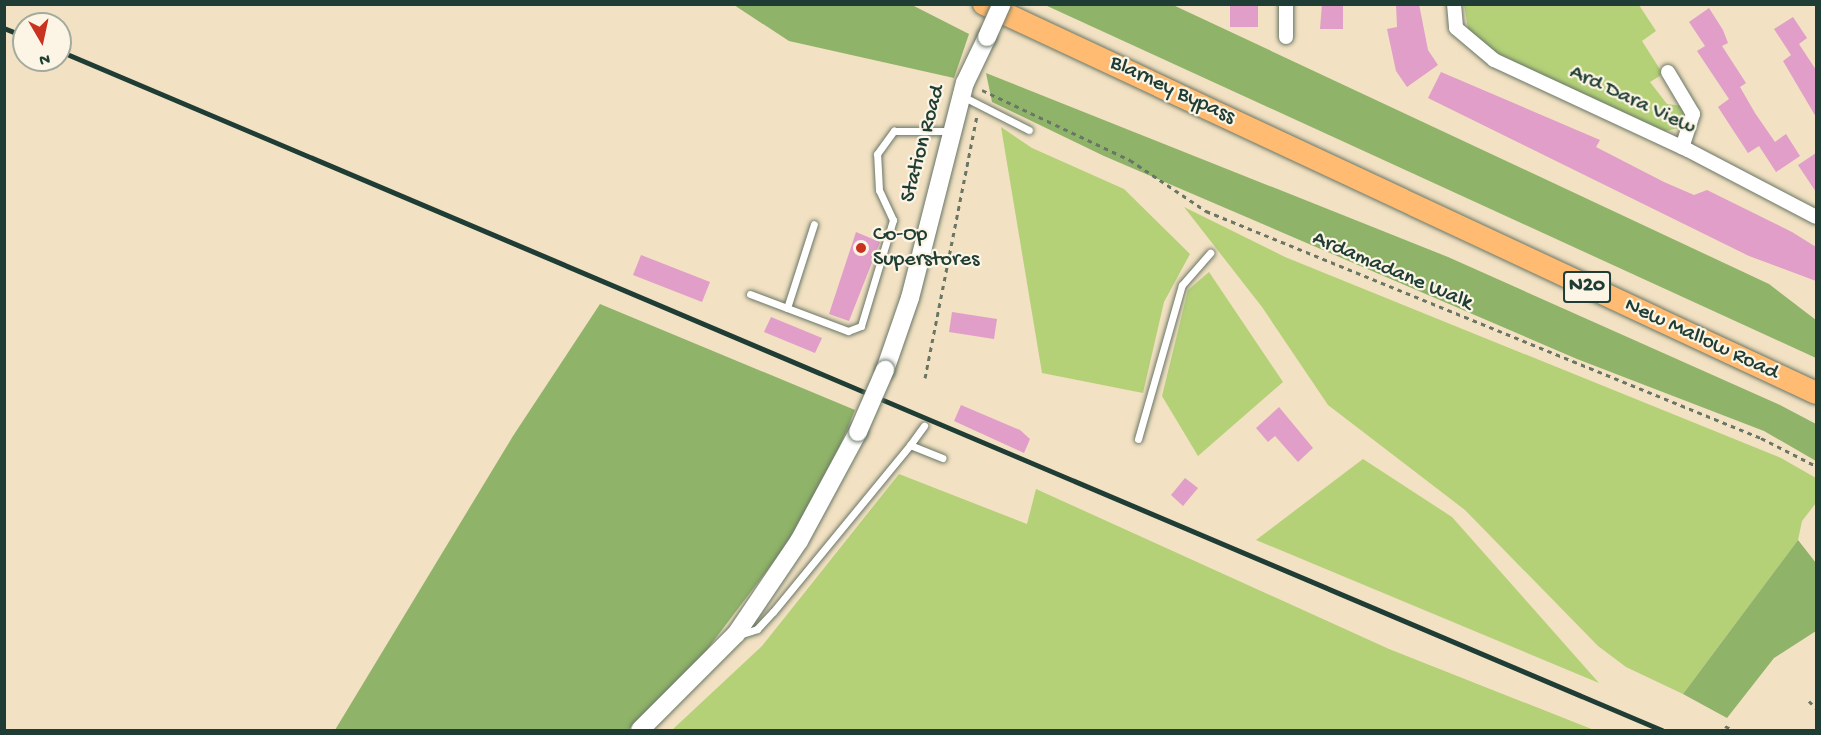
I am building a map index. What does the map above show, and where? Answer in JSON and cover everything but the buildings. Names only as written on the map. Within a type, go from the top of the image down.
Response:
[{"type":"highway","name":"Blarney Bypass","points":[[984,4],[1359,179]]},
{"type":"highway","name":"New Mallow Road","points":[[1359,179],[1816,393]]},
{"type":"street","name":"Station Road","points":[[640,730],[736,634],[799,541],[858,432],[885,370],[961,96],[1002,4]]},
{"type":"street","points":[[1286,4],[1286,37]]},
{"type":"street","name":"Ard Dara View","points":[[1454,4],[1456,28],[1494,60],[1682,147],[1816,217]]},
{"type":"street","points":[[1668,72],[1693,114],[1682,147]]},
{"type":"lane","points":[[961,96],[1029,130]]},
{"type":"lane","points":[[750,294],[848,331],[861,326],[893,220],[879,190],[877,154],[894,131],[952,131]]},
{"type":"lane","points":[[787,308],[814,224]]},
{"type":"lane","points":[[1138,439],[1182,285],[1210,253]]},
{"type":"lane","points":[[736,634],[744,637],[757,629],[924,426]]},
{"type":"lane","points":[[910,445],[942,458]]},
{"type":"path","name":"Ardamadane Walk","points":[[979,105],[982,89],[1130,160],[1206,211],[1761,438],[1816,466]]},
{"type":"path","points":[[925,378],[979,105]]},
{"type":"path","points":[[1809,701],[1816,708]]},
{"type":"path","points":[[1725,726],[1734,730]]},
{"type":"green space","points":[[734,5],[912,5],[969,34],[954,78],[789,41]]},
{"type":"green space","points":[[1045,5],[1173,5],[1769,284],[1816,320],[1816,358]]},
{"type":"green space","points":[[1464,5],[1639,5],[1656,31],[1642,41],[1663,74],[1650,82],[1667,104],[1683,106],[1684,127],[1661,132],[1490,50],[1469,34]]},
{"type":"green space","points":[[986,73],[1448,257],[1780,405],[1816,424],[1816,461],[1764,431],[1577,359],[1104,156],[992,102]]},
{"type":"green space","points":[[1001,127],[1032,148],[1124,189],[1190,254],[1164,302],[1143,393],[1042,373]]},
{"type":"green space","points":[[1184,207],[1285,257],[1781,458],[1816,478],[1816,503],[1802,521],[1798,540],[1683,694],[1626,667],[1598,646],[1465,510],[1328,405],[1262,307]]},
{"type":"green space","points":[[1209,272],[1283,382],[1198,456],[1162,396],[1188,290]]},
{"type":"green space","points":[[600,304],[855,410],[832,465],[785,547],[693,668],[628,730],[335,730],[513,436]]},
{"type":"green space","points":[[1363,459],[1452,517],[1599,683],[1256,540]]},
{"type":"green space","points":[[899,474],[1027,524],[1036,489],[1389,649],[1594,730],[672,730],[762,646]]},
{"type":"green space","points":[[1798,540],[1816,563],[1816,631],[1774,658],[1727,718],[1683,694]]},
{"type":"railway","points":[[4,28],[12,31]]},
{"type":"railway","points":[[72,56],[1662,730]]},
{"type":"place","name":"Co-Op Superstores","points":[[861,248]]}]
